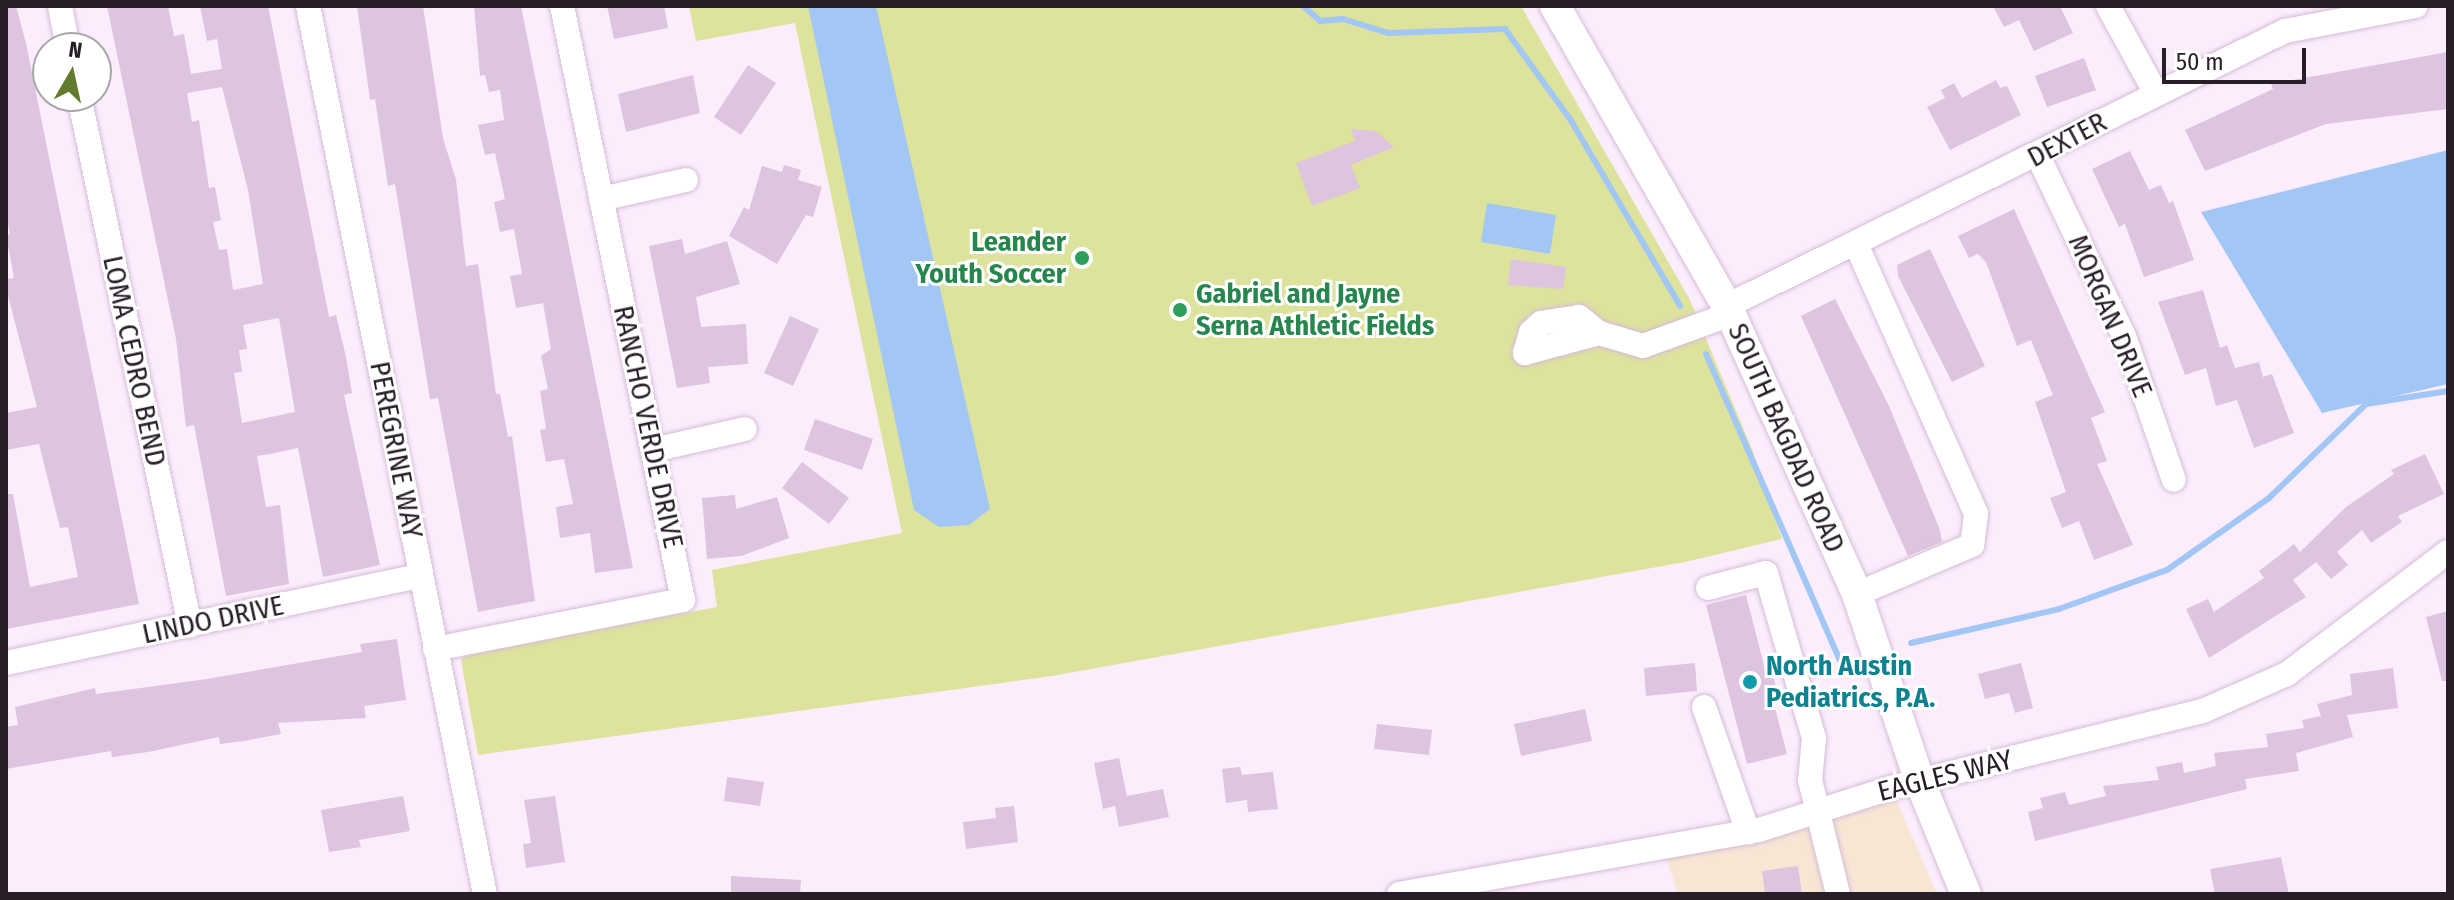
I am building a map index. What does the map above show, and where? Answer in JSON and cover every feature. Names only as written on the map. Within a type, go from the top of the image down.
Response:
[{"type":"main road","name":"SOUTH BAGDAD ROAD","points":[[1555,6],[1729,310],[1857,594],[1920,782],[1961,892]]},
{"type":"street","points":[[60,6],[65,32]]},
{"type":"street","name":"PEREGRINE WAY","points":[[308,6],[485,894]]},
{"type":"street","name":"RANCHO VERDE DRIVE","points":[[435,649],[683,600],[562,6]]},
{"type":"street","points":[[2108,6],[2155,92]]},
{"type":"street","name":"DEXTER","points":[[1599,333],[1643,346],[1729,310],[1856,244],[2038,156],[2155,92],[2285,31],[2416,6]]},
{"type":"street","name":"LOMA CEDRO BEND","points":[[82,112],[190,626]]},
{"type":"street","name":"MORGAN DRIVE","points":[[2038,156],[2124,336],[2174,480]]},
{"type":"street","points":[[601,199],[686,180]]},
{"type":"street","points":[[1856,244],[1976,514],[1972,545],[1857,594]]},
{"type":"street","points":[[653,450],[745,429]]},
{"type":"street","name":"EAGLES WAY","points":[[1399,894],[1748,832],[1920,782],[2233,701],[2300,665],[2448,552]]},
{"type":"street","points":[[1708,588],[1766,573],[1814,738],[1810,780],[1838,894]]},
{"type":"street","name":"LINDO DRIVE","points":[[6,663],[420,576]]},
{"type":"street","points":[[1704,707],[1748,832]]},
{"type":"shaded area","points":[[1891,788],[1937,894],[1678,894],[1664,851]]},
{"type":"green space","points":[[689,6],[1521,6],[1689,298],[1752,449],[1782,539],[1685,562],[1052,676],[478,755],[461,660],[467,654],[717,607],[712,570],[902,533],[795,23],[696,41]]},
{"type":"water","points":[[808,6],[876,6],[990,509],[969,525],[939,527],[914,510]]},
{"type":"water","points":[[2448,150],[2448,384],[2322,413],[2201,212]]},
{"type":"water","points":[[1487,203],[1556,215],[1550,254],[1481,242]]},
{"type":"building","points":[[6,6],[16,6],[32,73],[32,112],[40,112],[139,604],[6,629],[6,494],[13,494],[30,587],[78,577],[68,527],[60,528],[39,444],[6,450],[6,413],[37,407],[6,288],[6,279],[14,278],[6,235],[10,234],[6,214]]},
{"type":"building","points":[[107,6],[168,6],[174,36],[184,34],[191,74],[222,69],[217,39],[207,41],[200,6],[268,6],[329,317],[336,315],[346,357],[352,393],[344,395],[380,565],[323,577],[298,448],[257,456],[266,507],[280,505],[289,584],[226,596],[194,425],[186,427],[176,339]],"holes":[[[222,87],[248,190],[263,284],[233,290],[227,249],[219,250],[213,222],[221,220],[215,187],[209,188],[199,120],[192,122],[187,93]],[[279,318],[295,412],[242,423],[234,373],[242,372],[239,350],[247,349],[243,325]]]},
{"type":"building","points":[[357,6],[423,6],[443,138],[456,180],[466,266],[478,264],[496,394],[500,394],[508,437],[512,436],[535,601],[478,612],[438,398],[430,399],[395,184],[388,186],[375,99],[370,100]]},
{"type":"building","points":[[474,6],[521,6],[633,568],[595,573],[590,533],[560,538],[556,507],[573,504],[564,459],[546,462],[540,430],[546,429],[540,391],[548,389],[541,356],[551,349],[543,303],[516,308],[510,276],[522,274],[514,229],[500,232],[494,202],[505,199],[495,153],[485,155],[478,125],[504,120],[500,90],[489,92],[485,75],[480,76]]},
{"type":"building","points":[[607,6],[664,6],[668,28],[614,39]]},
{"type":"building","points":[[1993,6],[2060,6],[2073,33],[2034,51],[2019,20],[2004,27]]},
{"type":"building","points":[[2448,52],[2448,109],[2326,124],[2205,171],[2185,130],[2273,89],[2271,84]]},
{"type":"building","points":[[2084,58],[2096,90],[2047,107],[2035,76]]},
{"type":"building","points":[[748,65],[776,83],[741,135],[714,117]]},
{"type":"building","points":[[693,75],[700,113],[626,132],[618,94]]},
{"type":"building","points":[[1996,80],[2000,88],[2007,86],[2021,115],[1950,150],[1927,107],[1945,98],[1941,90],[1954,83],[1962,98]]},
{"type":"building","points":[[1351,129],[1376,131],[1394,147],[1351,165],[1360,188],[1312,206],[1296,163],[1355,141]]},
{"type":"building","points":[[2130,151],[2149,190],[2161,185],[2169,203],[2173,201],[2194,260],[2144,277],[2125,224],[2119,227],[2092,169]]},
{"type":"building","points":[[784,165],[801,170],[798,180],[822,187],[813,217],[806,215],[777,264],[729,236],[744,207],[749,210],[762,166],[782,172]]},
{"type":"building","points":[[2014,209],[2105,412],[2091,418],[2107,461],[2097,464],[2133,545],[2094,560],[2079,521],[2062,528],[2050,498],[2066,492],[2035,402],[2053,395],[2031,340],[2017,346],[1986,262],[1978,254],[1969,258],[1958,236]]},
{"type":"building","points":[[682,239],[685,254],[727,241],[740,284],[696,297],[701,327],[746,324],[748,364],[708,367],[710,383],[677,388],[649,246]]},
{"type":"building","points":[[1930,249],[1985,366],[1952,382],[1898,276],[1897,265]]},
{"type":"building","points":[[1511,259],[1566,267],[1563,289],[1508,285]]},
{"type":"building","points":[[2203,290],[2220,348],[2227,345],[2235,368],[2259,362],[2263,377],[2272,374],[2294,433],[2254,448],[2237,400],[2216,406],[2206,368],[2185,375],[2158,302]]},
{"type":"building","points":[[1835,299],[1889,406],[1940,530],[1942,542],[1908,556],[1801,316]]},
{"type":"building","points":[[790,316],[819,329],[793,386],[764,373]]},
{"type":"building","points":[[815,419],[873,439],[862,470],[804,450]]},
{"type":"building","points":[[2425,454],[2444,494],[2398,516],[2402,522],[2371,543],[2362,530],[2337,552],[2348,565],[2331,579],[2316,562],[2293,580],[2306,597],[2209,658],[2186,609],[2208,599],[2214,612],[2264,578],[2259,571],[2294,544],[2300,552],[2346,507],[2394,474],[2391,470]]},
{"type":"building","points":[[802,462],[849,498],[829,524],[782,488]]},
{"type":"building","points":[[735,495],[736,509],[777,497],[789,538],[741,556],[707,559],[702,498]]},
{"type":"building","name":"North Austin Pediatrics, P.A.","points":[[1746,595],[1766,673],[1772,672],[1777,691],[1771,693],[1787,754],[1747,764],[1706,605]]},
{"type":"building","points":[[2448,611],[2448,681],[2442,681],[2426,617]]},
{"type":"building","points":[[397,639],[406,700],[364,706],[366,718],[278,723],[281,734],[244,741],[220,744],[219,737],[148,752],[112,757],[111,751],[6,769],[6,727],[18,725],[15,707],[95,688],[96,694],[207,679],[362,652],[360,644]]},
{"type":"building","points":[[1695,663],[1697,691],[1646,696],[1644,668]]},
{"type":"building","points":[[2021,663],[2033,708],[2015,713],[2009,693],[1985,699],[1978,674]]},
{"type":"building","points":[[2393,668],[2398,708],[2347,715],[2353,737],[2296,753],[2299,771],[2245,779],[2247,789],[2035,841],[2028,812],[2043,808],[2040,798],[2065,792],[2069,805],[2106,796],[2103,786],[2159,780],[2156,767],[2182,762],[2184,773],[2216,766],[2214,753],[2268,747],[2266,734],[2304,728],[2302,720],[2321,716],[2317,704],[2352,695],[2350,674]]},
{"type":"building","points":[[1585,709],[1592,741],[1521,756],[1514,724]]},
{"type":"building","points":[[1377,724],[1432,730],[1429,755],[1374,749]]},
{"type":"building","points":[[1119,758],[1127,796],[1163,789],[1169,817],[1119,827],[1115,806],[1103,809],[1094,763]]},
{"type":"building","points":[[1240,767],[1242,775],[1273,772],[1278,809],[1248,812],[1247,800],[1226,803],[1222,769]]},
{"type":"building","points":[[727,777],[764,782],[760,806],[724,801]]},
{"type":"building","points":[[403,796],[410,831],[359,840],[361,847],[329,852],[321,810]]},
{"type":"building","points":[[555,796],[565,862],[526,868],[523,844],[531,843],[524,800]]},
{"type":"building","points":[[1014,806],[1018,842],[966,849],[963,822],[996,818],[995,808]]},
{"type":"building","points":[[2281,857],[2289,894],[2215,894],[2210,869]]},
{"type":"building","points":[[1798,866],[1802,894],[1765,894],[1762,871]]},
{"type":"building","points":[[731,876],[801,880],[800,894],[731,894]]},
{"type":"waterway","points":[[1303,6],[1320,21],[1343,19],[1388,33],[1505,29],[1570,119],[1680,306]]},
{"type":"waterway","points":[[1706,354],[1840,660]]},
{"type":"waterway","points":[[1911,643],[2059,609],[2167,570],[2269,498],[2366,404],[2448,391]]},
{"type":"place","name":"Leander Youth Soccer","points":[[1082,258]]},
{"type":"place","name":"Gabriel and Jayne Serna Athletic Fields","points":[[1180,310]]},
{"type":"place","name":"North Austin Pediatrics, P.A.","points":[[1750,682]]}]
